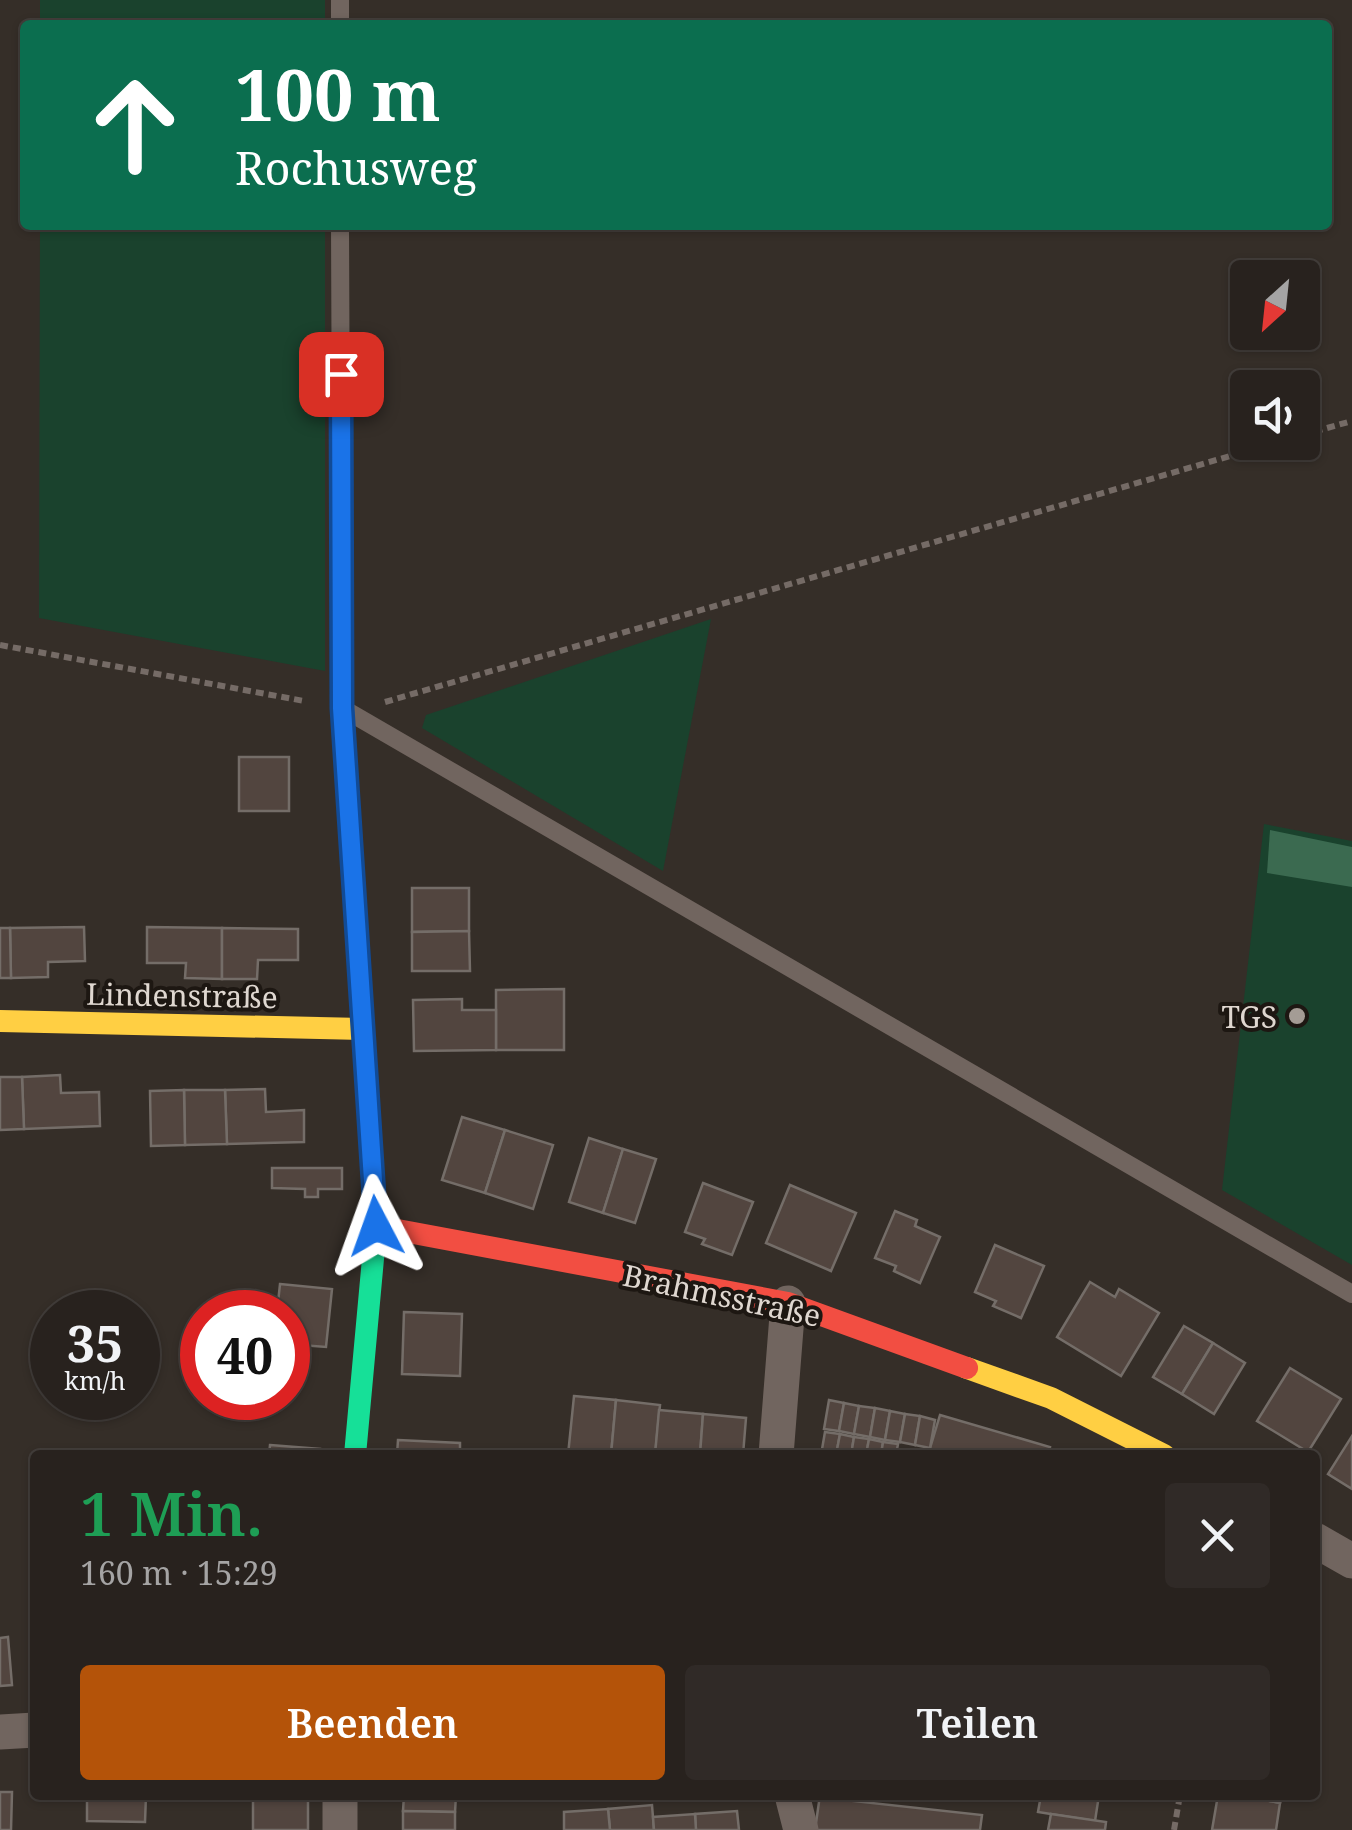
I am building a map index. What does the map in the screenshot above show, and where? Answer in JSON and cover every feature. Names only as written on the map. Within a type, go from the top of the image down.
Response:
[{"type":"street","points":[[342,708],[376,1226],[355,1450]]},
{"type":"street","name":"Lindenstraße","points":[[0,1021],[363,1029]]},
{"type":"street","name":"Brahmsstraße","points":[[376,1226],[788,1303],[1052,1398],[1154,1450]]},
{"type":"street","points":[[776,1450],[788,1303]]},
{"type":"street","points":[[1320,1543],[1352,1561]]},
{"type":"street","points":[[0,1732],[30,1730]]},
{"type":"street","points":[[340,1800],[340,1830]]},
{"type":"street","points":[[793,1800],[801,1830]]},
{"type":"lane","points":[[340,230],[342,708],[1352,1294]]},
{"type":"path","points":[[1320,430],[1352,421]]},
{"type":"path","points":[[0,645],[342,708],[388,702],[1230,456]]},
{"type":"path","points":[[1174,1830],[1179,1800]]},
{"type":"green space","points":[[40,0],[325,0],[325,20],[40,20]]},
{"type":"green space","points":[[40,230],[325,230],[325,671],[39,618]]},
{"type":"green space","points":[[711,619],[663,871],[422,728],[426,715]]},
{"type":"green space","name":"TGS","points":[[1264,824],[1352,841],[1352,1265],[1222,1190]]},
{"type":"green space","points":[[1270,830],[1352,847],[1352,887],[1267,873]]},
{"type":"building","points":[[239,757],[289,757],[289,811],[239,811]]},
{"type":"building","points":[[412,888],[469,888],[469,931],[412,932]]},
{"type":"building","points":[[84,927],[85,961],[48,962],[48,977],[11,978],[10,928]]},
{"type":"building","points":[[147,927],[222,928],[222,979],[185,978],[186,963],[147,963]]},
{"type":"building","points":[[0,928],[10,928],[11,978],[0,978]]},
{"type":"building","points":[[222,928],[298,929],[298,960],[258,960],[257,979],[222,979]]},
{"type":"building","points":[[469,931],[470,971],[412,971],[412,932]]},
{"type":"building","points":[[564,989],[564,1050],[496,1050],[496,990]]},
{"type":"building","points":[[462,999],[462,1010],[496,1010],[496,1050],[414,1051],[413,1000]]},
{"type":"building","points":[[60,1075],[61,1093],[99,1092],[100,1126],[24,1129],[22,1077]]},
{"type":"building","points":[[0,1077],[22,1077],[24,1129],[0,1130]]},
{"type":"building","points":[[265,1089],[266,1112],[304,1110],[304,1142],[227,1144],[225,1090]]},
{"type":"building","points":[[184,1090],[225,1090],[227,1144],[185,1145]]},
{"type":"building","points":[[184,1090],[185,1145],[151,1146],[150,1091]]},
{"type":"building","points":[[462,1117],[505,1130],[485,1193],[442,1180]]},
{"type":"building","points":[[505,1130],[553,1145],[533,1209],[485,1193]]},
{"type":"building","points":[[589,1138],[623,1149],[603,1213],[569,1202]]},
{"type":"building","points":[[623,1149],[656,1159],[635,1223],[603,1213]]},
{"type":"building","points":[[272,1168],[342,1168],[342,1189],[318,1189],[318,1197],[305,1197],[305,1189],[272,1188]]},
{"type":"building","points":[[703,1183],[753,1202],[732,1255],[702,1244],[705,1239],[685,1232]]},
{"type":"building","points":[[790,1185],[856,1213],[831,1271],[766,1243]]},
{"type":"building","points":[[895,1211],[917,1220],[915,1226],[940,1237],[920,1283],[894,1271],[896,1266],[875,1258]]},
{"type":"building","points":[[995,1245],[1044,1266],[1021,1318],[993,1306],[996,1301],[975,1292]]},
{"type":"building","points":[[1090,1282],[1115,1297],[1119,1289],[1159,1313],[1121,1376],[1057,1337]]},
{"type":"building","points":[[280,1284],[332,1289],[326,1347],[310,1346],[310,1290],[279,1290]]},
{"type":"building","points":[[404,1312],[462,1314],[460,1376],[402,1374]]},
{"type":"building","points":[[1184,1326],[1213,1343],[1182,1394],[1153,1377]]},
{"type":"building","points":[[1213,1343],[1245,1363],[1214,1414],[1182,1394]]},
{"type":"building","points":[[1290,1368],[1341,1399],[1309,1450],[1257,1421]]},
{"type":"building","points":[[574,1396],[616,1400],[611,1450],[569,1450]]},
{"type":"building","points":[[616,1400],[660,1405],[656,1450],[611,1450]]},
{"type":"building","points":[[829,1400],[844,1403],[839,1431],[824,1429]]},
{"type":"building","points":[[844,1403],[859,1406],[854,1434],[839,1431]]},
{"type":"building","points":[[859,1406],[875,1408],[870,1437],[854,1434]]},
{"type":"building","points":[[875,1408],[890,1411],[885,1440],[870,1437]]},
{"type":"building","points":[[659,1410],[703,1414],[700,1450],[655,1450]]},
{"type":"building","points":[[890,1411],[905,1414],[900,1442],[885,1440]]},
{"type":"building","points":[[703,1414],[746,1418],[743,1450],[700,1450]]},
{"type":"building","points":[[905,1414],[920,1416],[915,1445],[900,1442]]},
{"type":"building","points":[[940,1415],[1050,1447],[1049,1450],[930,1450]]},
{"type":"building","points":[[920,1416],[935,1420],[930,1448],[915,1445]]},
{"type":"building","points":[[825,1432],[840,1434],[837,1450],[822,1450]]},
{"type":"building","points":[[840,1434],[854,1437],[852,1450],[837,1450]]},
{"type":"building","points":[[1352,1436],[1352,1489],[1328,1474]]},
{"type":"building","points":[[854,1437],[869,1439],[867,1450],[852,1450]]},
{"type":"building","points":[[869,1439],[883,1442],[882,1450],[867,1450]]},
{"type":"building","points":[[398,1440],[460,1443],[460,1450],[397,1450]]},
{"type":"building","points":[[883,1442],[898,1444],[897,1450],[882,1450]]},
{"type":"building","points":[[270,1445],[320,1449],[320,1450],[270,1450]]},
{"type":"building","points":[[8,1637],[12,1685],[0,1686],[0,1638]]},
{"type":"building","points":[[0,1792],[12,1792],[11,1830],[0,1830]]},
{"type":"building","points":[[87,1800],[146,1800],[145,1822],[87,1821]]},
{"type":"building","points":[[253,1800],[308,1800],[308,1830],[253,1830]]},
{"type":"building","points":[[404,1800],[456,1800],[455,1812],[403,1811]]},
{"type":"building","points":[[819,1800],[982,1815],[980,1830],[815,1830]]},
{"type":"building","points":[[1040,1800],[1098,1800],[1095,1821],[1038,1812]]},
{"type":"building","points":[[1217,1800],[1280,1803],[1276,1830],[1212,1830]]},
{"type":"building","points":[[652,1805],[654,1830],[610,1830],[608,1809]]},
{"type":"building","points":[[608,1809],[610,1830],[564,1830],[564,1812]]},
{"type":"building","points":[[403,1811],[455,1812],[455,1830],[403,1830]]},
{"type":"building","points":[[737,1811],[739,1830],[696,1830],[695,1814]]},
{"type":"building","points":[[695,1814],[696,1830],[654,1830],[653,1817]]},
{"type":"building","points":[[1051,1814],[1106,1822],[1105,1830],[1048,1830]]},
{"type":"traffic: fast","points":[[342,708],[376,1226],[355,1450]]},
{"type":"traffic: slow","points":[[0,1021],[363,1029]]},
{"type":"traffic: slow","points":[[967,1368],[1051,1398],[1154,1450]]},
{"type":"traffic: jam","points":[[376,1226],[788,1303],[967,1368]]},
{"type":"place","name":"TGS","points":[[1297,1016]]},
{"type":"route","points":[[341,374],[342,708],[376,1226]]}]
